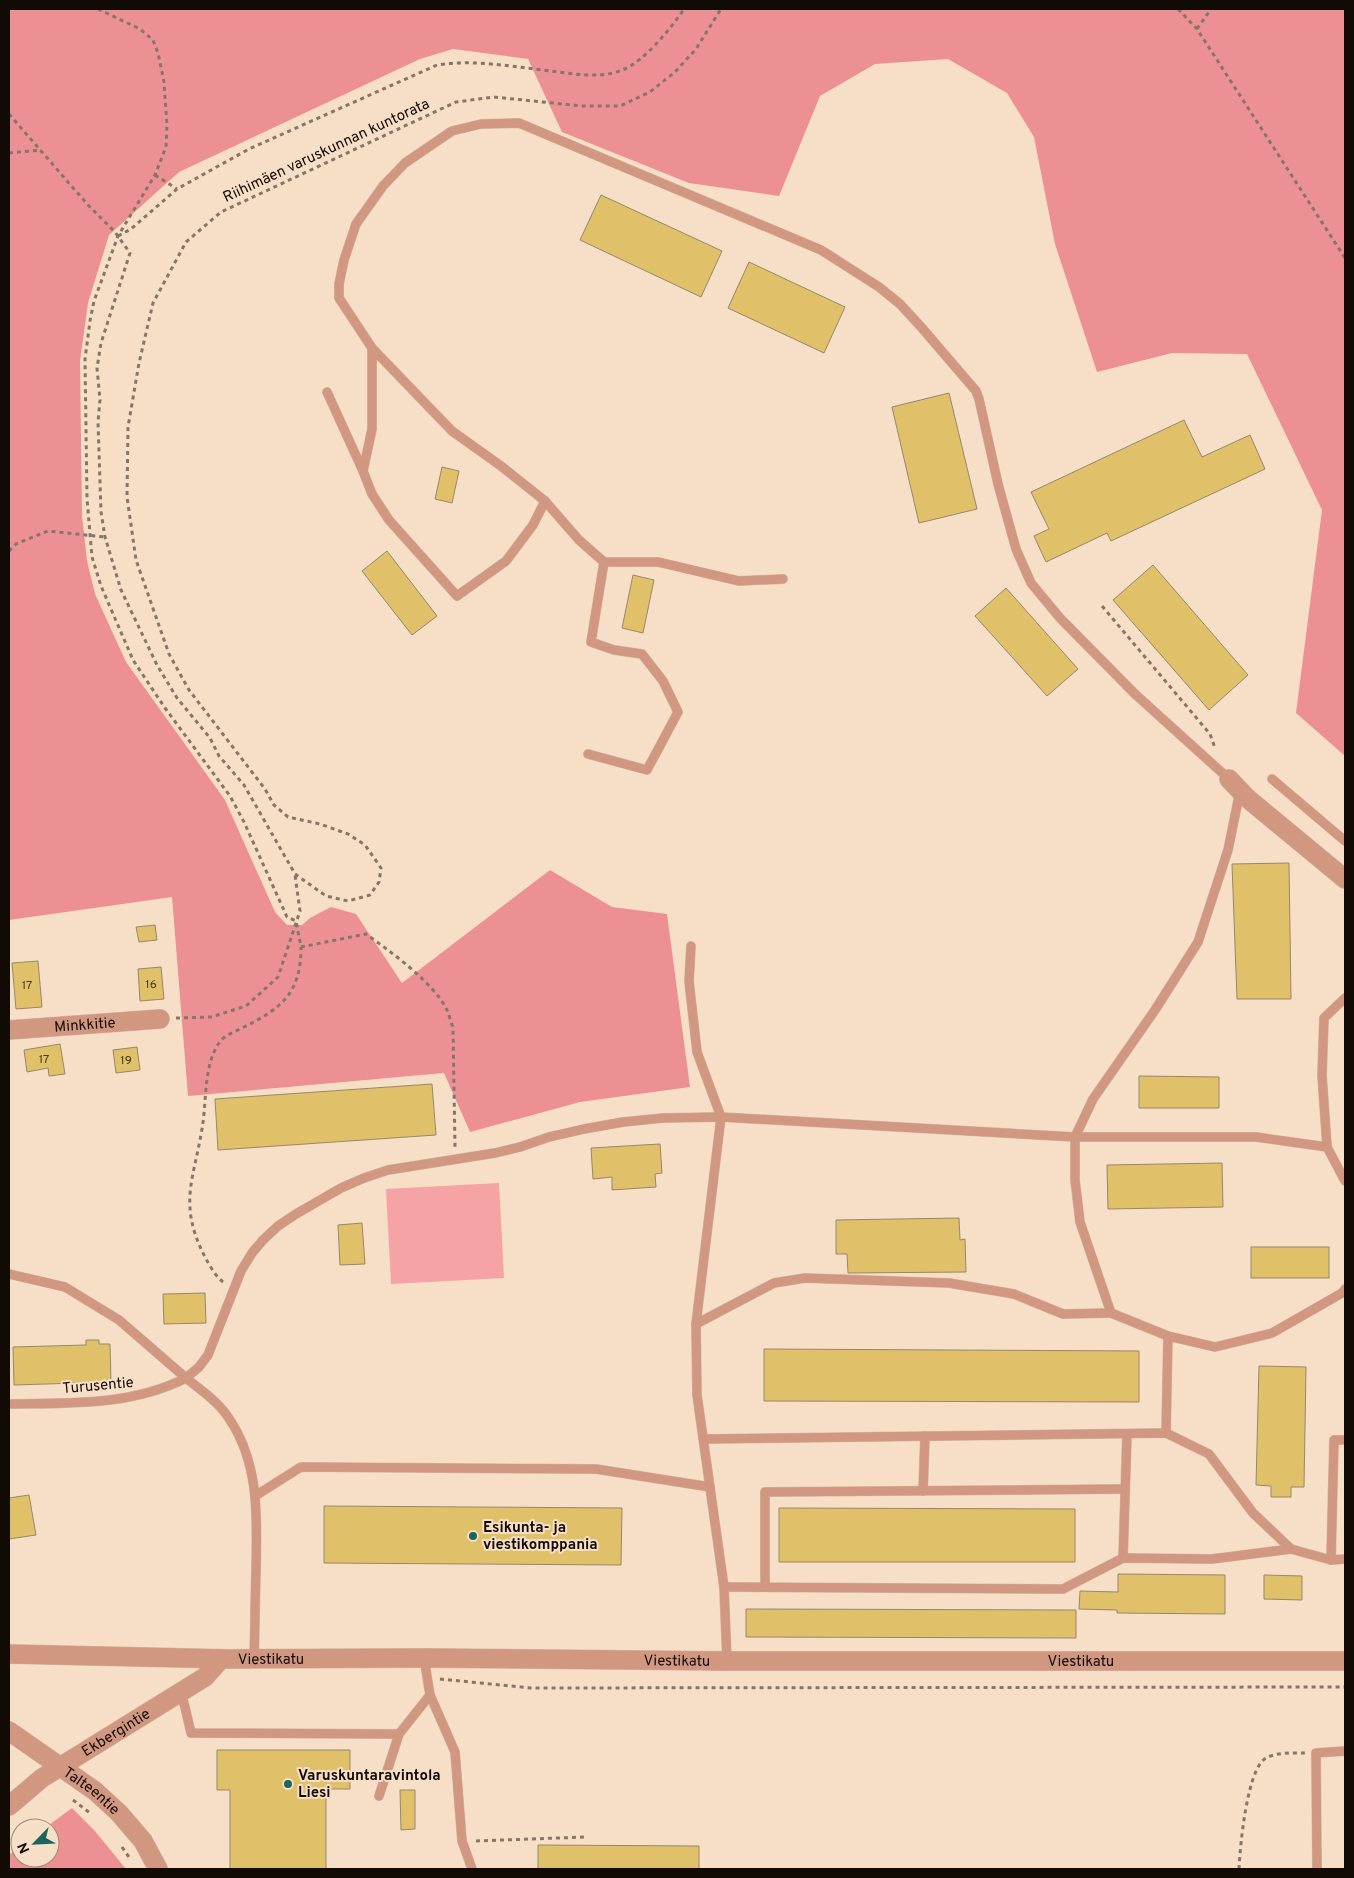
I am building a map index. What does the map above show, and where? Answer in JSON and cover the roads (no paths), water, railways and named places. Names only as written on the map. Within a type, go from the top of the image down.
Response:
[{"type":"street","points":[[1234,785],[1345,879]]},
{"type":"street","name":"Minkkitie","points":[[9,1030],[160,1019]]},
{"type":"street","name":"Viestikatu","points":[[9,1654],[220,1659],[1345,1661]]},
{"type":"street","name":"Ekbergintie","points":[[9,1806],[42,1778],[205,1677],[220,1659]]},
{"type":"street","name":"Talteentie","points":[[9,1731],[95,1791],[119,1813],[143,1841],[158,1869]]},
{"type":"lane","points":[[783,579],[739,581],[658,562],[604,562],[579,540],[545,501],[502,466],[452,430],[372,348],[339,298],[344,260],[356,224],[383,186],[405,163],[452,131],[481,124],[519,123],[821,250],[879,287],[900,304],[976,391],[1016,550],[1031,583],[1060,618],[1135,694],[1234,785],[1228,850],[1198,942],[1155,1010],[1094,1099],[1075,1137],[1075,1180],[1080,1222],[1111,1313]]},
{"type":"lane","points":[[363,472],[372,428],[372,348]]},
{"type":"lane","points":[[327,392],[372,494],[389,520],[457,596],[506,561],[533,525],[545,501]]},
{"type":"lane","points":[[588,754],[647,770],[678,712],[663,682],[642,654],[614,650],[591,642],[604,562]]},
{"type":"lane","points":[[1272,779],[1345,841]]},
{"type":"lane","points":[[691,946],[689,981],[697,1052],[722,1117],[696,1324],[697,1402],[704,1439],[724,1586],[727,1661]]},
{"type":"lane","points":[[1345,998],[1324,1018],[1322,1075],[1327,1147],[1345,1181]]},
{"type":"lane","points":[[186,1378],[208,1356],[241,1272],[263,1240],[278,1226],[296,1214],[364,1178],[406,1166],[495,1153],[550,1137],[623,1122],[663,1118],[722,1117],[1075,1137],[1247,1137],[1327,1147]]},
{"type":"lane","points":[[9,1274],[65,1286],[119,1320],[210,1397],[231,1420],[245,1448],[257,1515],[254,1659]]},
{"type":"lane","points":[[696,1324],[774,1283],[805,1278],[948,1283],[1014,1294],[1064,1314],[1111,1313],[1168,1336],[1215,1347],[1272,1333],[1342,1294],[1345,1289]]},
{"type":"lane","points":[[1166,1433],[1168,1336]]},
{"type":"lane","name":"Turusentie","points":[[9,1404],[95,1402],[117,1399],[156,1391],[186,1378]]},
{"type":"lane","points":[[704,1439],[1166,1433],[1209,1454],[1253,1513],[1291,1549]]},
{"type":"lane","points":[[1123,1558],[1127,1434]]},
{"type":"lane","points":[[923,1491],[925,1436]]},
{"type":"lane","points":[[1331,1560],[1334,1440],[1345,1440]]},
{"type":"lane","points":[[255,1496],[301,1467],[596,1469],[710,1487]]},
{"type":"lane","points":[[764,1587],[765,1492],[1125,1489]]},
{"type":"lane","points":[[724,1586],[1063,1589],[1123,1558],[1212,1559],[1291,1549],[1331,1560],[1345,1560]]},
{"type":"lane","points":[[424,1658],[430,1695],[455,1752],[462,1841],[472,1869]]},
{"type":"lane","points":[[178,1692],[184,1703],[191,1733],[399,1734]]},
{"type":"lane","points":[[379,1796],[399,1734],[430,1695]]},
{"type":"lane","points":[[1317,1869],[1316,1753],[1345,1751]]},
{"type":"place","name":"Esikunta- ja viestikomppania","points":[[473,1536]]},
{"type":"place","name":"Varuskuntaravintola Liesi","points":[[288,1784]]}]
